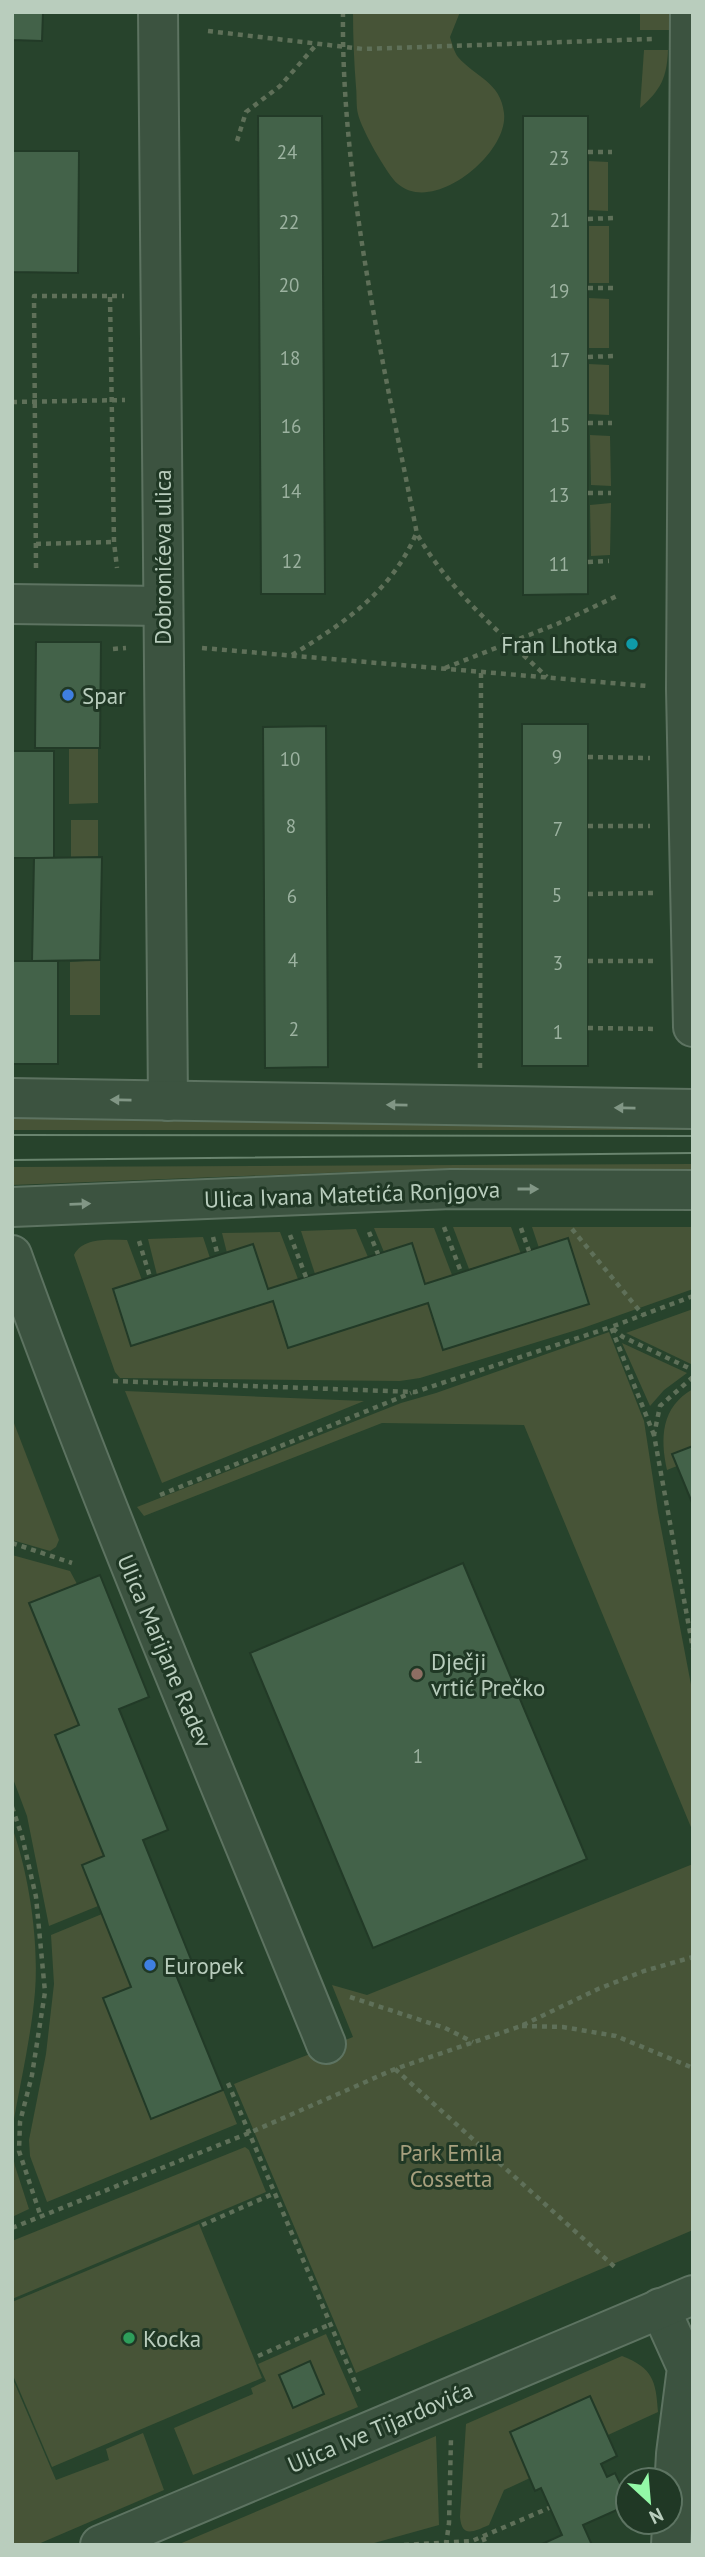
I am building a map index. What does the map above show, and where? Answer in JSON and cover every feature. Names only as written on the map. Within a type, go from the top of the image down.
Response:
[{"type":"street","name":"Dobronićeva ulica","points":[[158,12],[168,1101]]},
{"type":"street","points":[[681,1028],[691,961],[685,689],[690,12]]},
{"type":"street","points":[[24,604],[163,606]]},
{"type":"street","points":[[12,1098],[693,1109]]},
{"type":"street","name":"Ulica Ivana Matetića Ronjgova","points":[[12,1207],[451,1189],[693,1190]]},
{"type":"street","name":"Ulica Marijane Radev","points":[[12,1255],[54,1373],[131,1571],[326,2044]]},
{"type":"street","name":"Ulica Ive Tijardovića","points":[[100,2545],[677,2302],[690,2370],[676,2454],[671,2545]]},
{"type":"path","points":[[343,12],[342,46],[349,131],[364,256],[417,534],[428,554],[471,606],[547,677]]},
{"type":"path","points":[[208,31],[363,49],[661,39]]},
{"type":"path","points":[[237,141],[246,112],[280,86],[317,44]]},
{"type":"path","points":[[588,152],[612,152]]},
{"type":"path","points":[[588,219],[613,218]]},
{"type":"path","points":[[588,288],[614,288]]},
{"type":"path","points":[[24,604],[36,544],[34,296],[160,296]]},
{"type":"path","points":[[110,297],[114,542],[122,606],[123,649]]},
{"type":"path","points":[[588,357],[613,356]]},
{"type":"path","points":[[12,402],[161,399]]},
{"type":"path","points":[[588,423],[612,423]]},
{"type":"path","points":[[588,493],[611,493]]},
{"type":"path","points":[[292,655],[343,624],[394,575],[417,534]]},
{"type":"path","points":[[36,544],[114,542]]},
{"type":"path","points":[[588,562],[609,561]]},
{"type":"path","points":[[443,668],[510,643],[619,596]]},
{"type":"path","points":[[191,648],[657,687]]},
{"type":"path","points":[[480,1071],[481,673]]},
{"type":"path","points":[[588,757],[687,759]]},
{"type":"path","points":[[588,826],[689,826]]},
{"type":"path","points":[[588,894],[690,893]]},
{"type":"path","points":[[587,961],[691,961]]},
{"type":"path","points":[[588,1028],[681,1028]]},
{"type":"path","points":[[442,1221],[461,1272]]},
{"type":"path","points":[[519,1221],[529,1251]]},
{"type":"path","points":[[565,1221],[643,1315]]},
{"type":"path","points":[[364,1222],[378,1254]]},
{"type":"path","points":[[135,1229],[150,1277]]},
{"type":"path","points":[[290,1233],[306,1277]]},
{"type":"path","points":[[160,1495],[415,1392],[611,1327],[693,1296]]},
{"type":"path","points":[[611,1327],[623,1337],[693,1370]]},
{"type":"path","points":[[611,1327],[654,1436],[693,1649]]},
{"type":"path","points":[[654,1436],[660,1406],[693,1377]]},
{"type":"path","points":[[113,1381],[415,1392]]},
{"type":"path","points":[[12,1543],[72,1563]]},
{"type":"path","points":[[12,1807],[22,1836],[36,1897],[45,1992],[32,2075],[20,2122],[19,2151],[41,2217]]},
{"type":"path","points":[[12,2228],[249,2133],[395,2069],[521,2026],[598,1989],[644,1971],[693,1957]]},
{"type":"path","points":[[341,1994],[445,2028],[474,2042]]},
{"type":"path","points":[[521,2026],[563,2027],[617,2036],[693,2068]]},
{"type":"path","points":[[395,2069],[617,2269]]},
{"type":"path","points":[[228,2083],[375,2429]]},
{"type":"path","points":[[202,2225],[275,2193]]},
{"type":"path","points":[[258,2356],[331,2324]]},
{"type":"path","points":[[446,2544],[451,2436]]},
{"type":"path","points":[[404,2545],[463,2543],[549,2508]]},
{"type":"path","points":[[483,2537],[486,2545]]},
{"type":"green space","points":[[353,12],[460,12],[450,37],[455,53],[498,94],[504,113],[502,129],[495,145],[482,161],[449,186],[430,192],[413,191],[398,184],[369,140],[357,108]]},
{"type":"green space","points":[[640,12],[674,12],[674,30],[640,30]]},
{"type":"green space","points":[[644,50],[668,50],[662,82],[640,108]]},
{"type":"green space","points":[[588,161],[608,162],[608,211],[588,210]]},
{"type":"green space","points":[[589,226],[609,226],[609,283],[589,283]]},
{"type":"green space","points":[[589,298],[609,299],[609,348],[589,348]]},
{"type":"green space","points":[[588,364],[609,365],[609,415],[588,414]]},
{"type":"green space","points":[[590,435],[610,436],[611,486],[591,485]]},
{"type":"green space","points":[[611,503],[610,555],[591,556],[590,505]]},
{"type":"green space","points":[[69,748],[98,748],[98,803],[69,804]]},
{"type":"green space","points":[[71,820],[98,820],[98,858],[71,857]]},
{"type":"green space","points":[[100,960],[100,1015],[70,1015],[70,962]]},
{"type":"green space","points":[[12,1117],[693,1128],[693,1130],[12,1130]]},
{"type":"green space","points":[[693,1164],[693,1171],[376,1171],[12,1185],[12,1167]]},
{"type":"green space","points":[[453,1227],[511,1227],[521,1254],[469,1269]]},
{"type":"green space","points":[[532,1227],[693,1227],[693,1289],[583,1328],[420,1378],[400,1381],[120,1378],[115,1372],[74,1255],[78,1249],[90,1242],[127,1240],[142,1280],[114,1289],[273,1301],[428,1303],[444,1350],[589,1304],[568,1239],[539,1248]]},
{"type":"green space","points":[[374,1228],[434,1228],[452,1275],[425,1284],[384,1252]]},
{"type":"green space","points":[[356,1229],[368,1257],[315,1274],[301,1231]]},
{"type":"green space","points":[[280,1232],[298,1279],[268,1289],[253,1245],[227,1253],[222,1233]]},
{"type":"green space","points":[[203,1237],[210,1258],[157,1275],[148,1239]]},
{"type":"green space","points":[[693,1309],[693,1365],[626,1333]]},
{"type":"green space","points":[[609,1332],[644,1421],[658,1512],[693,1695],[693,1832],[524,1425],[382,1423],[144,1516],[137,1507],[401,1403]]},
{"type":"green space","points":[[622,1343],[687,1373],[664,1390],[650,1406]]},
{"type":"green space","points":[[693,1389],[693,1446],[672,1454],[677,1466],[667,1470],[665,1424],[674,1405]]},
{"type":"green space","points":[[125,1391],[364,1401],[162,1483]]},
{"type":"green space","points":[[12,1418],[59,1540],[56,1547],[50,1551],[12,1540]]},
{"type":"green space","points":[[12,1555],[70,1571],[77,1584],[29,1603],[79,1725],[55,1735],[104,1856],[82,1865],[98,1906],[49,1926],[27,1816],[12,1776]]},
{"type":"green space","points":[[12,1827],[31,1908],[36,1972],[31,2026],[12,2130]]},
{"type":"green space","name":"Park Emila Cossetta","points":[[693,1864],[693,2230],[356,2373],[234,2084],[353,2037],[332,1985],[367,1995]]},
{"type":"green space","points":[[102,1914],[131,1987],[103,1999],[151,2119],[223,2090],[237,2124],[47,2202],[30,2156],[29,2140],[46,2054],[54,1984],[51,1935]]},
{"type":"green space","points":[[245,2147],[249,2150],[266,2192],[12,2299],[12,2241]]},
{"type":"green space","points":[[12,2151],[29,2209],[12,2217]]},
{"type":"green space","name":"Kocka","points":[[199,2224],[262,2378],[52,2467],[12,2373],[12,2302]]},
{"type":"green space","points":[[326,2334],[358,2407],[193,2475],[174,2428],[253,2394],[251,2388],[266,2381],[258,2364]]},
{"type":"green space","points":[[622,2356],[640,2365],[651,2377],[658,2412],[608,2435],[590,2397],[510,2432],[530,2478],[504,2490],[489,2525],[466,2531],[460,2517],[466,2424]]},
{"type":"green space","points":[[12,2377],[56,2480],[109,2460],[106,2449],[143,2433],[164,2490],[36,2545],[12,2545]]},
{"type":"green space","points":[[436,2436],[439,2525],[367,2545],[177,2545]]},
{"type":"building","points":[[12,12],[43,12],[42,41],[12,40]]},
{"type":"building","points":[[258,116],[322,116],[325,594],[261,594]]},
{"type":"building","points":[[523,116],[588,116],[588,594],[523,595]]},
{"type":"building","points":[[12,151],[79,151],[78,273],[12,272]]},
{"type":"building","name":"Spar","points":[[36,642],[101,642],[100,748],[35,748]]},
{"type":"building","points":[[522,724],[588,724],[588,1066],[522,1066]]},
{"type":"building","points":[[326,726],[328,1067],[265,1068],[263,727]]},
{"type":"building","points":[[12,751],[54,751],[54,858],[12,858]]},
{"type":"building","points":[[102,857],[100,960],[32,961],[34,858]]},
{"type":"building","points":[[12,961],[58,961],[58,1064],[12,1064]]},
{"type":"building","points":[[568,1238],[589,1304],[443,1350],[428,1303],[288,1348],[273,1301],[131,1346],[113,1289],[253,1244],[268,1289],[412,1243],[425,1284]]},
{"type":"building","points":[[693,1446],[693,1505],[672,1454]]},
{"type":"building","points":[[463,1563],[587,1859],[373,1948],[250,1653]]},
{"type":"building","points":[[100,1575],[149,1697],[119,1709],[168,1830],[143,1840],[192,1962],[174,1970],[223,2090],[151,2119],[103,1998],[131,1987],[82,1865],[104,1856],[55,1735],[79,1725],[29,1603]]},
{"type":"building","points":[[310,2361],[324,2394],[293,2408],[279,2375]]},
{"type":"building","points":[[590,2396],[617,2456],[601,2464],[607,2477],[614,2474],[614,2511],[583,2525],[592,2545],[540,2545],[562,2535],[541,2488],[535,2491],[510,2432]]},
{"type":"tram line","points":[[12,1135],[693,1136]]},
{"type":"tram line","points":[[12,1160],[693,1153]]},
{"type":"place","name":"Fran Lhotka","points":[[632,644]]},
{"type":"place","name":"Spar","points":[[68,695]]},
{"type":"place","name":"Dječji vrtić Prečko","points":[[417,1674]]},
{"type":"place","name":"Europek","points":[[150,1965]]},
{"type":"place","name":"Kocka","points":[[129,2338]]}]
